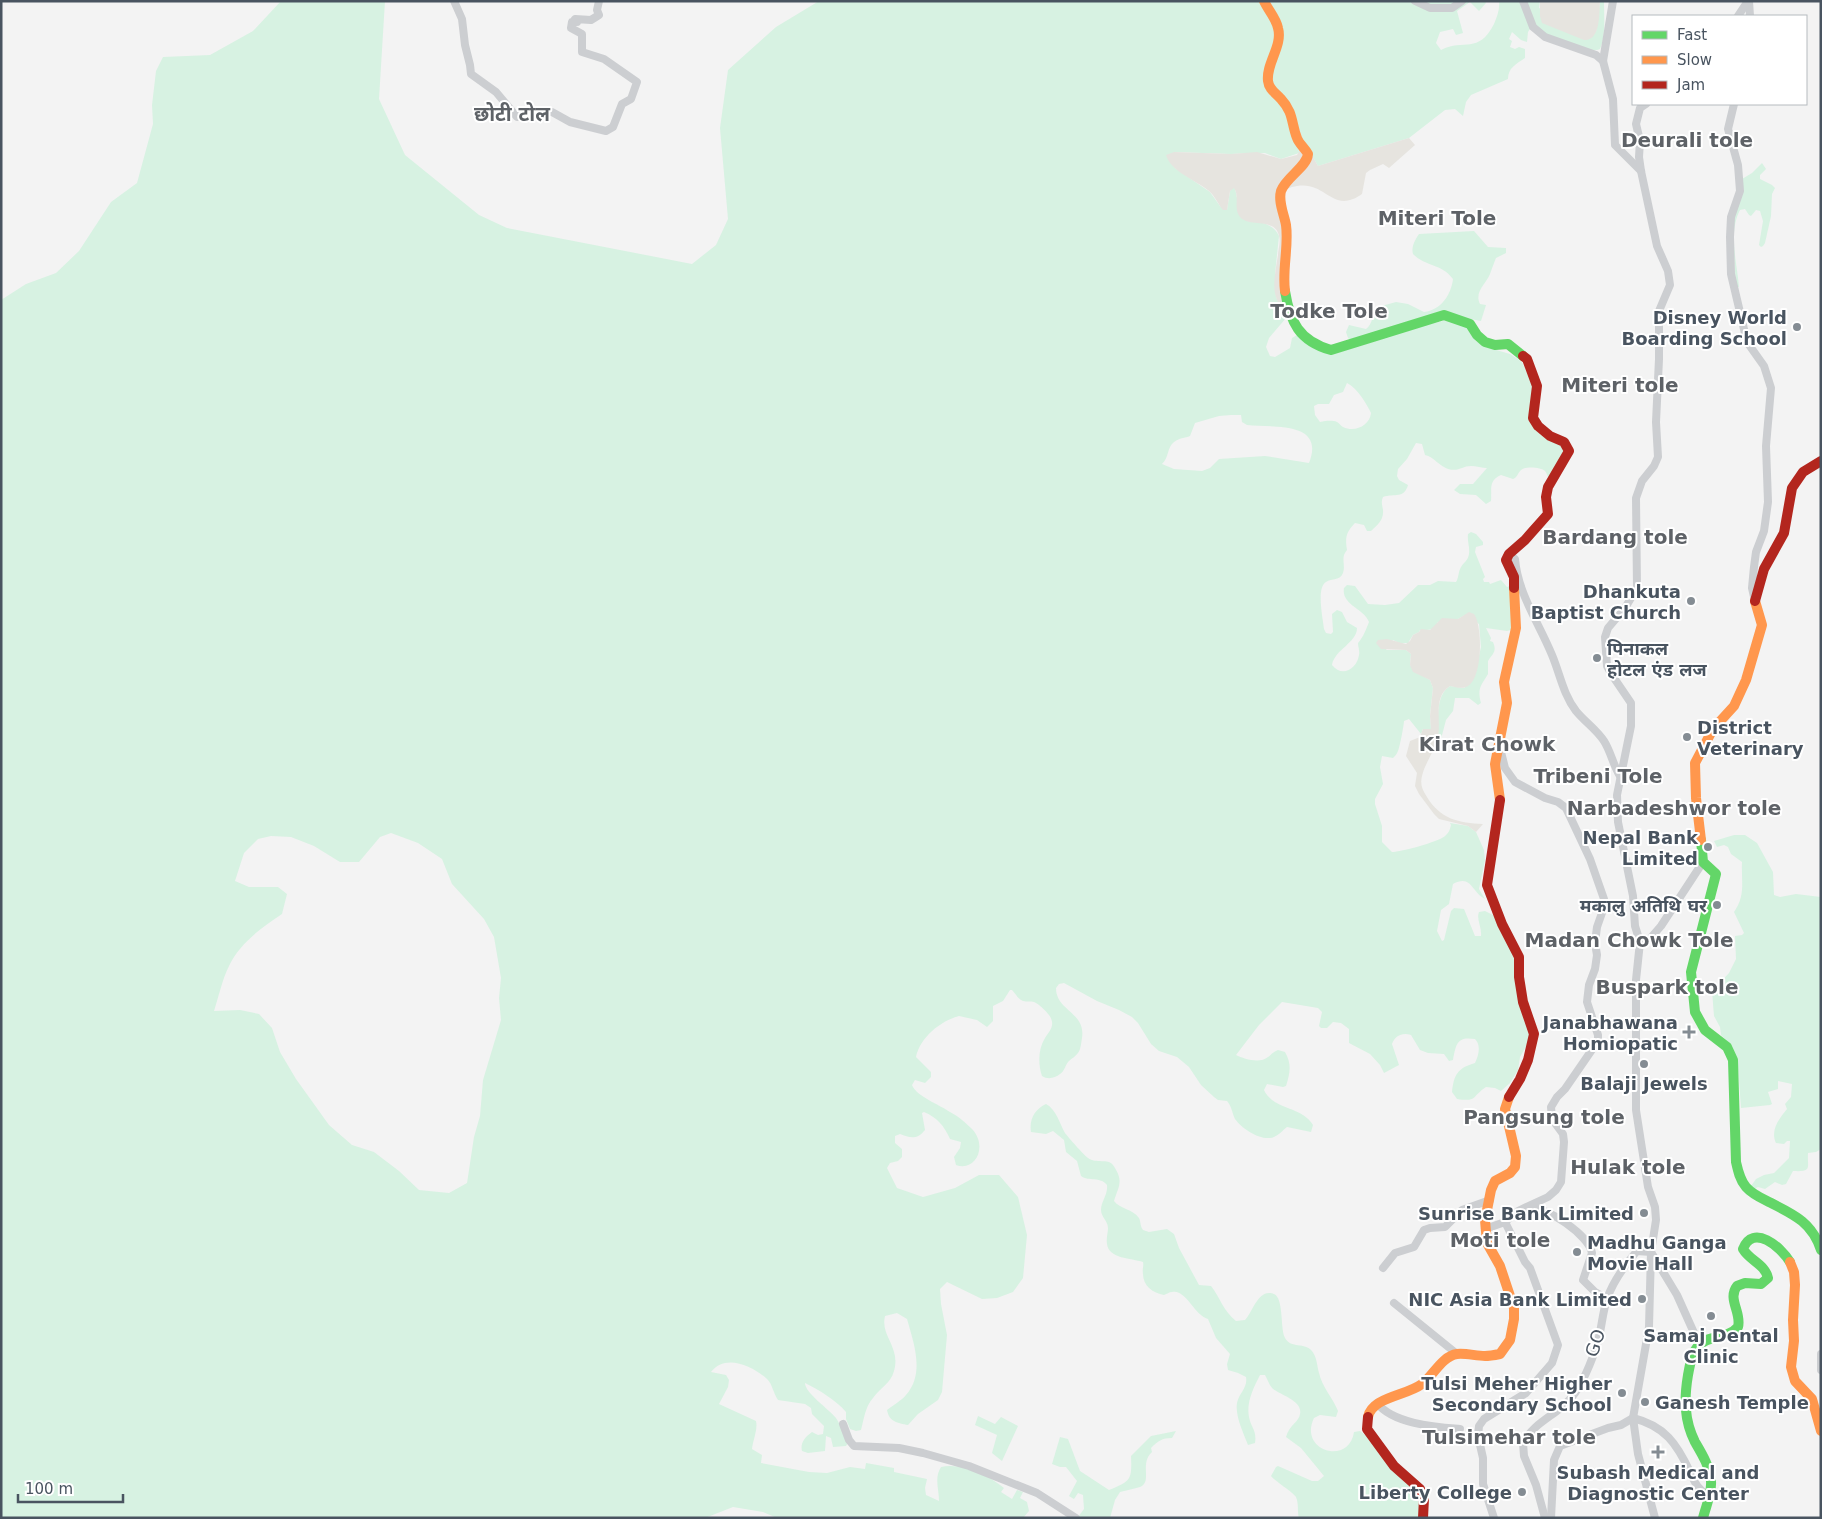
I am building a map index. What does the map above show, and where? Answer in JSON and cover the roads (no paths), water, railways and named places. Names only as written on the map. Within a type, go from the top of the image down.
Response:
[{"type":"street","points":[[454,1],[462,19],[464,45],[471,74],[496,92],[518,117],[532,111],[552,112],[570,122],[606,131],[613,127],[622,104],[631,98],[637,82],[604,58],[582,52],[582,34],[572,28],[572,22],[577,22],[575,19],[591,20],[599,15],[597,10],[599,1]]},
{"type":"street","points":[[1264,1],[1279,32],[1278,43],[1269,71],[1269,86],[1288,109],[1294,122],[1297,139],[1308,155],[1307,160],[1290,177],[1282,187],[1281,192],[1281,205],[1287,232],[1284,248],[1286,302],[1289,313],[1301,334],[1323,349],[1338,349],[1444,315],[1470,324],[1476,336],[1484,342],[1497,346],[1508,344],[1527,359],[1537,386],[1533,418],[1538,426],[1550,436],[1564,442],[1569,451],[1548,487],[1546,497],[1548,514],[1525,540],[1509,554],[1506,560],[1514,577],[1516,628],[1504,682],[1507,703],[1494,764],[1501,804],[1487,885],[1502,924],[1519,957],[1519,977],[1523,1002],[1534,1034],[1528,1060],[1520,1079],[1509,1096],[1505,1109],[1516,1156],[1515,1167],[1510,1173],[1496,1181],[1491,1190],[1485,1229],[1487,1243],[1500,1266],[1514,1308],[1510,1340],[1500,1354],[1486,1356],[1457,1354],[1449,1357],[1422,1384],[1377,1403],[1369,1411],[1366,1423],[1367,1429],[1394,1466],[1420,1489],[1424,1498],[1423,1518]]},
{"type":"street","points":[[1415,1],[1430,8],[1452,8],[1462,1]]},
{"type":"street","points":[[1523,1],[1533,27],[1545,37],[1596,55],[1603,61]]},
{"type":"street","points":[[1612,1],[1603,61],[1613,99],[1615,145],[1641,171]]},
{"type":"street","points":[[1739,15],[1748,1]]},
{"type":"street","points":[[1748,1],[1750,15]]},
{"type":"street","points":[[1644,105],[1640,108],[1636,124],[1640,141],[1639,157],[1657,246],[1668,271],[1670,285],[1659,311],[1660,359],[1656,422],[1658,458],[1642,482],[1636,498],[1637,588],[1625,608],[1608,628],[1605,638],[1607,666],[1631,703],[1631,726],[1617,795],[1618,822],[1633,896],[1635,926],[1640,942],[1636,980],[1636,1110],[1648,1187],[1655,1207],[1656,1220],[1651,1252],[1649,1327],[1634,1418],[1638,1454],[1655,1518]]},
{"type":"street","points":[[1640,942],[1648,941],[1661,926],[1703,862],[1696,798],[1695,763],[1700,749],[1713,728],[1734,706],[1746,680],[1762,625],[1752,588],[1756,552],[1764,531],[1768,502],[1766,446],[1771,388],[1767,372],[1747,342],[1731,274],[1731,217],[1740,191],[1738,165],[1728,129],[1734,105]]},
{"type":"street","points":[[1755,601],[1764,569],[1784,533],[1792,488],[1803,472],[1821,460]]},
{"type":"street","points":[[1509,554],[1516,559],[1516,571],[1524,600],[1534,616],[1552,656],[1566,696],[1576,711],[1595,729],[1606,743],[1614,767],[1620,776]]},
{"type":"street","points":[[1485,1229],[1505,1222],[1518,1211],[1548,1196],[1562,1182],[1563,1134],[1552,1118],[1551,1107],[1557,1097],[1566,1089],[1598,1041],[1598,1034],[1587,1002],[1589,985],[1595,970],[1596,935],[1604,899],[1590,860],[1566,808],[1558,802],[1545,798],[1514,782],[1505,768],[1498,746]]},
{"type":"street","points":[[1703,862],[1716,874],[1691,972],[1695,1012],[1704,1030],[1727,1047],[1733,1060],[1738,1174],[1747,1188],[1759,1197],[1812,1227],[1819,1240],[1821,1250]]},
{"type":"street","points":[[1383,1268],[1395,1253],[1414,1247],[1424,1230],[1445,1227],[1462,1210],[1490,1200]]},
{"type":"street","points":[[1527,1207],[1536,1207],[1547,1212],[1567,1224],[1587,1242],[1592,1253],[1583,1280],[1595,1292],[1607,1299]]},
{"type":"street","points":[[1494,1518],[1484,1484],[1483,1458],[1478,1436],[1479,1426],[1484,1419],[1526,1393],[1552,1363],[1558,1345],[1532,1272],[1505,1222]]},
{"type":"street","points":[[1703,1518],[1711,1480],[1700,1450],[1690,1432],[1686,1417],[1685,1398],[1693,1353],[1699,1344],[1704,1339],[1730,1334],[1736,1330],[1740,1322],[1734,1299],[1734,1289],[1738,1285],[1746,1283],[1760,1284],[1768,1278],[1766,1269],[1748,1258],[1745,1253],[1746,1240],[1751,1237],[1757,1236],[1773,1244],[1792,1263],[1795,1285],[1794,1341],[1791,1367],[1793,1377],[1812,1399],[1821,1431]]},
{"type":"street","name":"GO","points":[[1545,1518],[1536,1485],[1524,1456],[1523,1443],[1536,1426],[1564,1406],[1582,1382],[1599,1339],[1607,1299],[1612,1286],[1628,1261],[1638,1251],[1651,1252]]},
{"type":"street","points":[[1651,1252],[1677,1295],[1699,1344]]},
{"type":"street","points":[[1394,1303],[1457,1354]]},
{"type":"street","points":[[1821,1354],[1821,1370]]},
{"type":"street","points":[[1377,1403],[1382,1409],[1412,1422],[1460,1429]]},
{"type":"street","points":[[1551,1518],[1554,1466],[1560,1446],[1634,1418],[1660,1428],[1668,1436],[1690,1470],[1697,1486],[1708,1496]]},
{"type":"street","points":[[842,1424],[849,1440],[857,1447],[899,1448],[969,1466],[1037,1493],[1076,1518]]},
{"type":"place","name":"Disney World Boarding School","points":[[1797,327]]},
{"type":"place","name":"Dhankuta Baptist Church","points":[[1691,601]]},
{"type":"place","name":"पिनाकल होटल एंड लज","points":[[1597,658]]},
{"type":"place","name":"District Veterinary","points":[[1687,737]]},
{"type":"place","name":"Nepal Bank Limited","points":[[1708,847]]},
{"type":"place","name":"मकालु अतिथि घर","points":[[1717,905]]},
{"type":"place","name":"Janabhawana Homiopatic","points":[[1689,1032]]},
{"type":"place","name":"Balaji Jewels","points":[[1644,1064]]},
{"type":"place","name":"Sunrise Bank Limited","points":[[1644,1213]]},
{"type":"place","name":"Madhu Ganga Movie Hall","points":[[1577,1252]]},
{"type":"place","name":"NIC Asia Bank Limited","points":[[1642,1299]]},
{"type":"place","name":"Samaj Dental Clinic","points":[[1711,1316]]},
{"type":"place","name":"Tulsi Meher Higher Secondary School","points":[[1622,1393]]},
{"type":"place","name":"Ganesh Temple","points":[[1645,1402]]},
{"type":"place","name":"Subash Medical and Diagnostic Center","points":[[1658,1452]]},
{"type":"place","name":"Liberty College","points":[[1522,1492]]},
{"type":"district","name":"छोटी टोल","points":[[512,114]]},
{"type":"district","name":"Deurali tole","points":[[1687,140]]},
{"type":"district","name":"Miteri Tole","points":[[1437,218]]},
{"type":"district","name":"Todke Tole","points":[[1329,311]]},
{"type":"district","name":"Miteri tole","points":[[1620,385]]},
{"type":"district","name":"Bardang tole","points":[[1615,537]]},
{"type":"district","name":"Kirat Chowk","points":[[1487,744]]},
{"type":"district","name":"Tribeni Tole","points":[[1598,776]]},
{"type":"district","name":"Narbadeshwor tole","points":[[1674,808]]},
{"type":"district","name":"Madan Chowk Tole","points":[[1629,940]]},
{"type":"district","name":"Buspark tole","points":[[1667,987]]},
{"type":"district","name":"Pangsung tole","points":[[1544,1117]]},
{"type":"district","name":"Hulak tole","points":[[1628,1167]]},
{"type":"district","name":"Moti tole","points":[[1500,1240]]},
{"type":"district","name":"Tulsimehar tole","points":[[1509,1437]]}]
